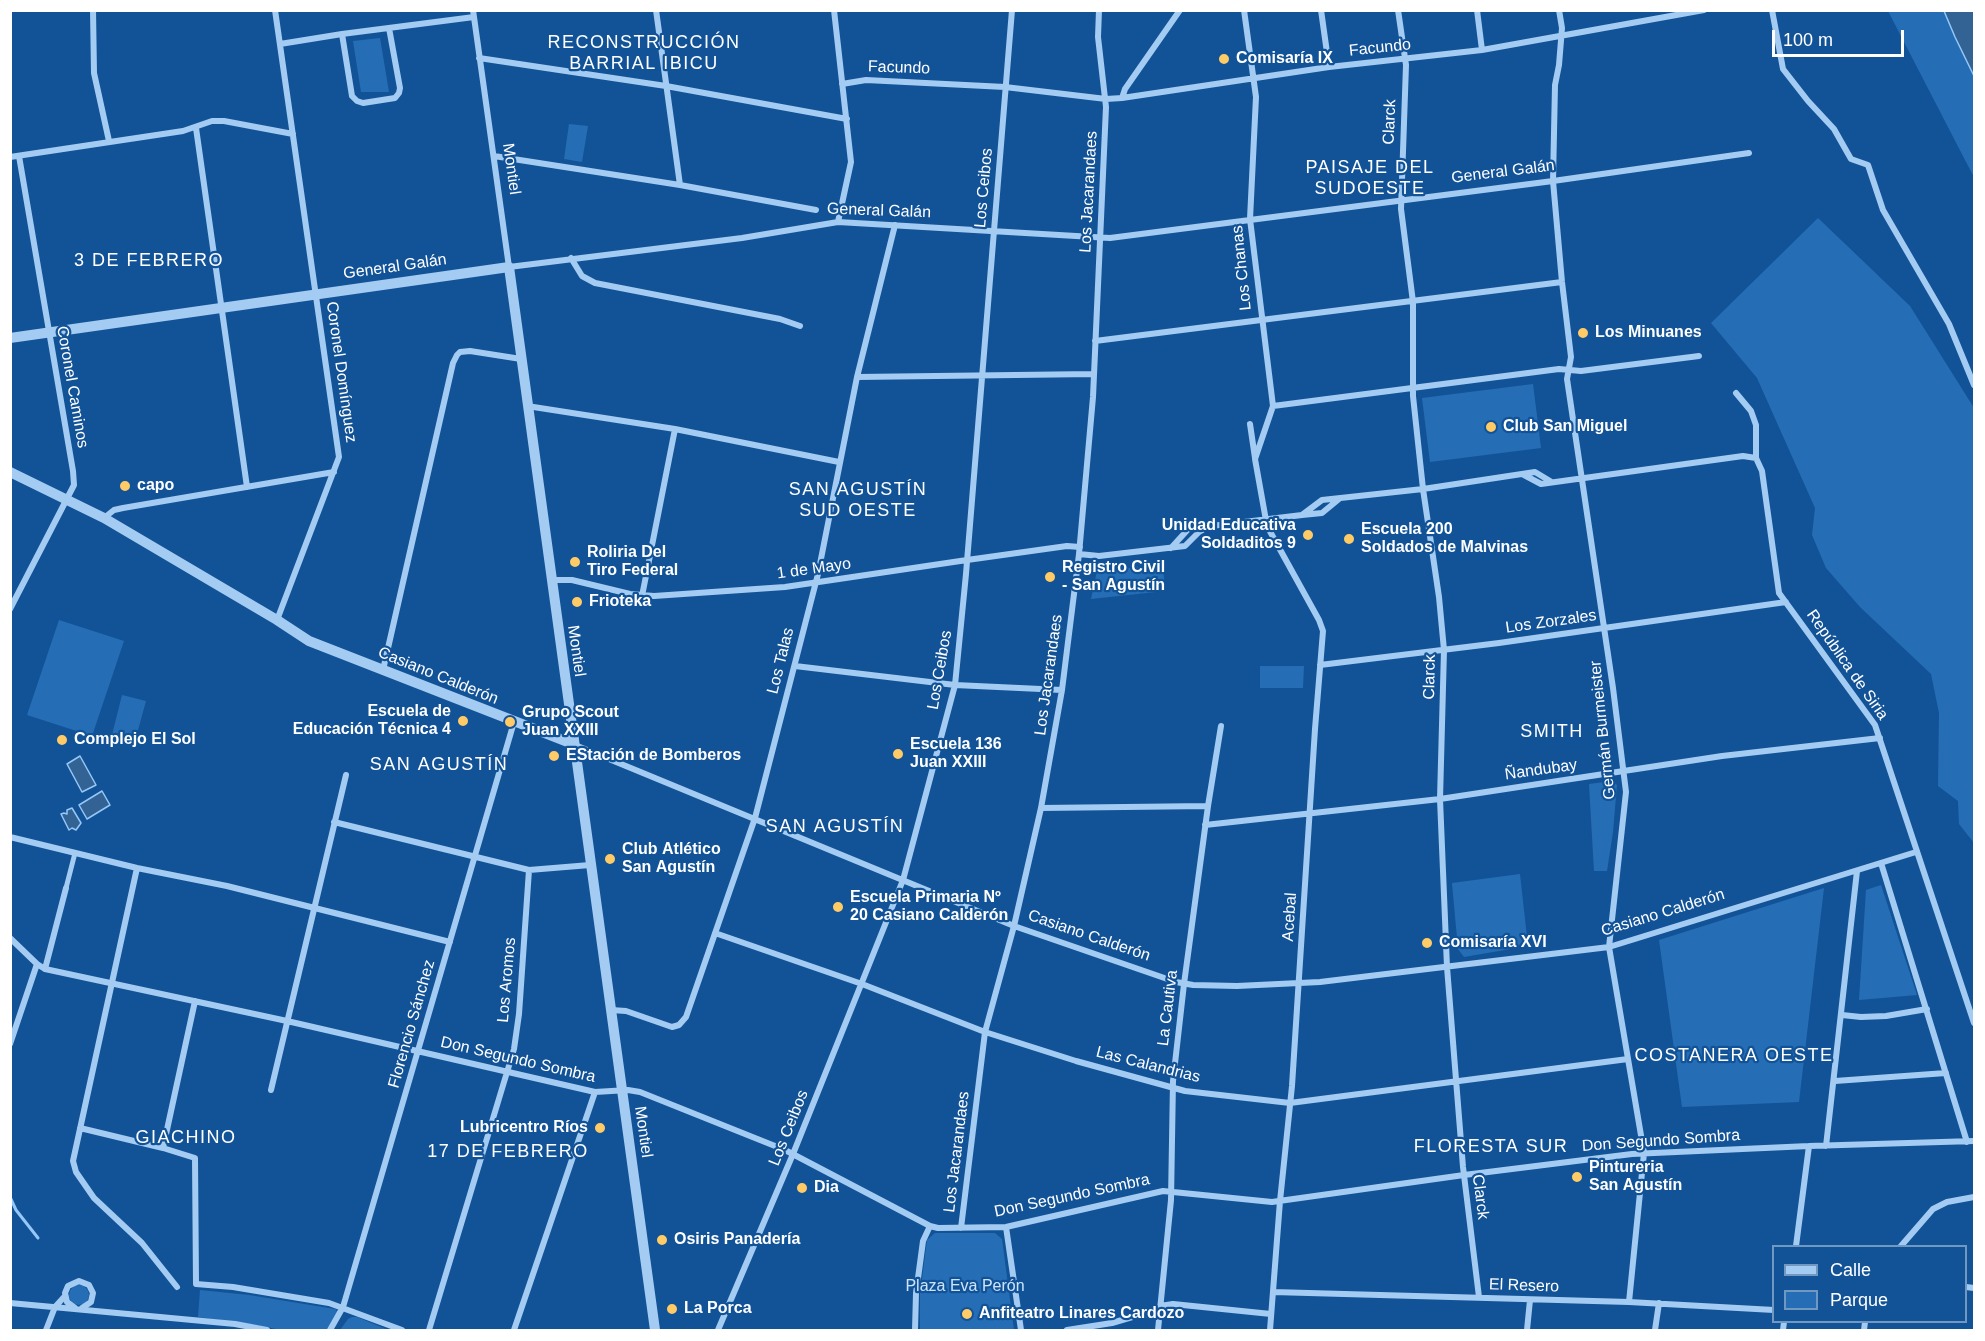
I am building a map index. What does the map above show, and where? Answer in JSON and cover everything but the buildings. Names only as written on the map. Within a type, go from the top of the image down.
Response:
[{"type":"street","points":[[93,10],[94,72],[109,141]]},
{"type":"street","name":"Coronel Domínguez","points":[[275,10],[339,448],[338,464],[277,620]]},
{"type":"street","points":[[657,10],[680,185]]},
{"type":"street","points":[[834,10],[851,162],[838,222]]},
{"type":"street","name":"Los Ceibos","points":[[717,1330],[793,1154],[903,880],[955,685],[1012,10]]},
{"type":"street","name":"Los Jacarandaes","points":[[961,1228],[985,1032],[1014,926],[1041,808],[1062,690],[1080,547],[1094,374],[1106,99],[1098,37],[1099,10]]},
{"type":"street","points":[[1122,98],[1125,89],[1180,10]]},
{"type":"street","name":"Los Chanas","points":[[1244,10],[1256,97],[1250,219],[1273,406],[1255,459],[1264,519]]},
{"type":"street","points":[[1322,10],[1329,67]]},
{"type":"street","name":"Clarck","points":[[1398,10],[1405,59],[1401,199],[1413,302],[1413,389],[1423,489],[1439,597],[1444,650],[1440,799],[1447,967],[1464,1175],[1479,1297]]},
{"type":"street","points":[[1477,10],[1482,50]]},
{"type":"street","points":[[1558,10],[1562,20],[1562,36],[1555,85],[1553,181],[1571,357],[1567,378],[1581,477]]},
{"type":"street","name":"Facundo","points":[[842,84],[866,80],[1005,87],[1106,99],[1122,98],[1329,67],[1482,50],[1704,10]]},
{"type":"street","points":[[1772,10],[1783,69],[1808,101],[1831,125],[1851,159],[1868,165],[1883,210],[1949,324],[1974,385]]},
{"type":"street","points":[[280,44],[473,14]]},
{"type":"street","name":"Montiel","points":[[473,14],[655,1330]]},
{"type":"street","points":[[342,34],[352,96],[363,103],[394,98],[399,93],[389,28]]},
{"type":"street","points":[[479,58],[666,86],[847,119]]},
{"type":"street","points":[[10,157],[196,128],[212,121],[224,121],[293,134]]},
{"type":"street","points":[[196,128],[247,487]]},
{"type":"street","name":"General Galán","points":[[10,338],[571,258],[742,238],[838,222],[1118,237],[1553,181],[1749,153]]},
{"type":"street","name":"Coronel Caminos","points":[[10,609],[74,485],[19,156]]},
{"type":"street","points":[[494,156],[680,185],[816,210]]},
{"type":"street","name":"Los Talas","points":[[611,1010],[626,1011],[665,1025],[679,1025],[686,1017],[755,818],[795,666],[857,377],[895,225]]},
{"type":"street","points":[[571,258],[582,276],[595,283],[780,319],[800,326]]},
{"type":"street","points":[[1095,341],[1562,282]]},
{"type":"street","points":[[383,670],[457,355],[460,352],[470,351],[521,359]]},
{"type":"street","points":[[1273,406],[1569,369],[1581,371],[1603,369],[1699,356]]},
{"type":"street","points":[[857,377],[1094,374]]},
{"type":"street","name":"República de Siria","points":[[1736,393],[1755,419],[1756,458],[1762,471],[1778,587],[1786,602],[1870,716],[1880,738],[1974,1023]]},
{"type":"street","points":[[527,406],[675,429],[839,462]]},
{"type":"street","points":[[1250,424],[1255,459]]},
{"type":"street","points":[[642,596],[675,429]]},
{"type":"street","points":[[1302,515],[1322,500],[1523,475],[1537,483],[1743,456],[1756,458]]},
{"type":"street","name":"Casiano Calderón","points":[[10,472],[104,518],[309,641],[573,744],[1014,926],[1184,984],[1219,986],[1299,983],[1609,947],[1916,852]]},
{"type":"street","points":[[104,518],[114,510],[123,508],[334,472]]},
{"type":"street","name":"Germán Burmeister","points":[[1581,477],[1604,628],[1626,801],[1609,947],[1644,1153],[1629,1302]]},
{"type":"street","points":[[1171,548],[1192,525],[1322,513],[1340,499]]},
{"type":"street","name":"Acebal","points":[[1264,519],[1323,631],[1290,1103],[1270,1330]]},
{"type":"street","points":[[1079,554],[1099,556],[1185,546],[1199,532],[1211,525]]},
{"type":"street","name":"1 de Mayo","points":[[551,580],[572,580],[642,596],[785,587],[1067,546],[1080,547]]},
{"type":"street","points":[[10,591],[18,595]]},
{"type":"street","name":"Los Zorzales","points":[[1320,665],[1786,602]]},
{"type":"street","points":[[795,666],[955,685],[1062,690]]},
{"type":"street","name":"Florencio Sánchez","points":[[330,1330],[343,1307],[514,722]]},
{"type":"street","name":"La Cautiva","points":[[1158,1330],[1171,1191],[1173,1089],[1205,825],[1221,726]]},
{"type":"street","name":"Ñandubay","points":[[1205,825],[1440,799],[1722,756],[1880,738]]},
{"type":"street","points":[[271,1089],[346,775]]},
{"type":"street","points":[[1041,808],[1208,806]]},
{"type":"street","points":[[334,822],[529,870],[590,865]]},
{"type":"street","points":[[10,837],[137,868],[227,886],[450,942]]},
{"type":"street","points":[[45,969],[75,853]]},
{"type":"street","points":[[1881,863],[1966,1142]]},
{"type":"street","points":[[137,868],[73,1161],[76,1172],[102,1208],[142,1243],[177,1287]]},
{"type":"street","name":"Los Aromos","points":[[429,1330],[514,1049],[519,1014],[529,870]]},
{"type":"street","points":[[1826,1146],[1857,871]]},
{"type":"street","name":"Las Calandrias","points":[[715,933],[862,984],[985,1032],[1173,1089],[1290,1103],[1628,1059]]},
{"type":"street","name":"Don Segundo Sombra","points":[[10,938],[45,969],[287,1021],[595,1092],[622,1090],[640,1092],[793,1154],[930,1226],[1006,1227],[1155,1191],[1280,1202],[1464,1175],[1644,1153],[1974,1142]]},
{"type":"street","points":[[10,1044],[37,964]]},
{"type":"street","points":[[163,1148],[195,1001]]},
{"type":"street","points":[[1842,1015],[1871,1017],[1927,1009]]},
{"type":"street","points":[[1834,1081],[1946,1073]]},
{"type":"street","points":[[514,1330],[595,1092]]},
{"type":"street","points":[[80,1128],[163,1148],[192,1157],[196,1161],[196,1284],[244,1288],[318,1300],[343,1307],[402,1330]]},
{"type":"street","points":[[1796,1245],[1809,1146]]},
{"type":"street","points":[[1902,1245],[1933,1209],[1947,1202],[1974,1197]]},
{"type":"street","points":[[915,1330],[916,1293],[923,1241],[930,1226]]},
{"type":"street","points":[[1006,1227],[1021,1330]]},
{"type":"street","points":[[46,1330],[55,1307],[65,1296],[68,1286],[79,1281],[87,1283],[91,1288],[92,1299],[102,1311]]},
{"type":"street","name":"El Resero","points":[[1273,1292],[1659,1303],[1772,1310]]},
{"type":"street","points":[[65,1296],[69,1304],[77,1309],[87,1306],[92,1299]]},
{"type":"street","points":[[1527,1330],[1530,1300]]},
{"type":"street","points":[[10,1303],[235,1324],[267,1330]]},
{"type":"street","points":[[1655,1330],[1659,1303]]},
{"type":"street","points":[[1160,1306],[1173,1304],[1271,1314]]},
{"type":"street","points":[[1067,1330],[1099,1326],[1139,1315],[1159,1314]]},
{"type":"green space","points":[[1888,11],[1974,11],[1974,177],[1965,160]]},
{"type":"green space","points":[[380,38],[389,92],[361,92],[353,41]]},
{"type":"green space","points":[[569,124],[588,126],[582,162],[564,159]]},
{"type":"green space","points":[[1818,218],[1910,306],[1974,408],[1974,843],[1959,824],[1958,801],[1938,786],[1939,713],[1931,674],[1860,607],[1826,568],[1812,535],[1815,508],[1757,378],[1711,323]]},
{"type":"green space","points":[[1533,384],[1541,448],[1430,462],[1422,398]]},
{"type":"green space","points":[[1163,565],[1165,591],[1091,599],[1097,571]]},
{"type":"green space","points":[[59,620],[124,641],[92,736],[27,715]]},
{"type":"green space","points":[[1260,666],[1304,666],[1303,688],[1260,688]]},
{"type":"green space","points":[[122,695],[146,701],[135,741],[112,735]]},
{"type":"green space","points":[[1612,781],[1617,785],[1607,871],[1594,871],[1589,784]]},
{"type":"green space","points":[[1520,874],[1528,946],[1464,957],[1458,949],[1452,883]]},
{"type":"green space","points":[[1881,885],[1917,995],[1859,1000],[1866,890]]},
{"type":"green space","points":[[1824,888],[1799,1102],[1682,1107],[1659,940]]},
{"type":"green space","name":"Plaza Eva Perón","points":[[935,1233],[995,1233],[1002,1239],[1014,1330],[920,1330],[920,1294],[927,1240]]},
{"type":"green space","points":[[75,1285],[83,1285],[89,1291],[89,1299],[83,1305],[75,1305],[69,1299],[69,1291]]},
{"type":"green space","points":[[200,1290],[249,1295],[335,1309],[338,1312],[327,1330],[281,1330],[198,1317]]},
{"type":"green space","points":[[352,1317],[357,1317],[388,1330],[340,1330]]},
{"type":"shaded area","points":[[1944,11],[1974,11],[1974,76],[1955,37]]},
{"type":"shaded area","points":[[80,756],[96,785],[82,792],[67,764]]},
{"type":"shaded area","points":[[102,791],[110,805],[87,819],[79,805]]},
{"type":"shaded area","points":[[72,808],[81,823],[76,830],[72,828],[69,830],[61,814],[67,814],[67,810]]},
{"type":"waterway","points":[[10,1197],[16,1210],[38,1238]]},
{"type":"place","name":"Comisaría IX","points":[[1224,59]]},
{"type":"place","name":"Los Minuanes","points":[[1583,333]]},
{"type":"place","name":"Club San Miguel","points":[[1491,427]]},
{"type":"place","name":"capo","points":[[125,486]]},
{"type":"place","name":"Unidad Educativa Soldaditos 9","points":[[1308,535]]},
{"type":"place","name":"Escuela 200 Soldados de Malvinas","points":[[1349,539]]},
{"type":"place","name":"Roliria Del Tiro Federal","points":[[575,562]]},
{"type":"place","name":"Registro Civil - San Agustín","points":[[1050,577]]},
{"type":"place","name":"Frioteka","points":[[577,602]]},
{"type":"place","name":"Escuela de Educación Técnica 4","points":[[463,721]]},
{"type":"place","name":"Grupo Scout Juan XXIII","points":[[510,722]]},
{"type":"place","name":"Complejo El Sol","points":[[62,740]]},
{"type":"place","name":"Escuela 136 Juan XXIII","points":[[898,754]]},
{"type":"place","name":"EStación de Bomberos","points":[[554,756]]},
{"type":"place","name":"Club Atlético San Agustín","points":[[610,859]]},
{"type":"place","name":"Escuela Primaria Nº 20 Casiano Calderón","points":[[838,907]]},
{"type":"place","name":"Comisaría XVI","points":[[1427,943]]},
{"type":"place","name":"Lubricentro Ríos","points":[[600,1128]]},
{"type":"place","name":"Pintureria San Agustín","points":[[1577,1177]]},
{"type":"place","name":"Dia","points":[[802,1188]]},
{"type":"place","name":"Osiris Panadería","points":[[662,1240]]},
{"type":"place","name":"La Porca","points":[[672,1309]]},
{"type":"place","name":"Anfiteatro Linares Cardozo","points":[[967,1314]]},
{"type":"district","name":"RECONSTRUCCIÓN BARRIAL IBICU","points":[[644,53]]},
{"type":"district","name":"PAISAJE DEL SUDOESTE","points":[[1370,178]]},
{"type":"district","name":"3 DE FEBRERO","points":[[149,261]]},
{"type":"district","name":"SAN AGUSTÍN SUD OESTE","points":[[858,500]]},
{"type":"district","name":"SMITH","points":[[1552,732]]},
{"type":"district","name":"SAN AGUSTÍN","points":[[439,765]]},
{"type":"district","name":"SAN AGUSTÍN","points":[[835,827]]},
{"type":"district","name":"COSTANERA OESTE","points":[[1734,1056]]},
{"type":"district","name":"GIACHINO","points":[[186,1138]]},
{"type":"district","name":"FLORESTA SUR","points":[[1491,1147]]},
{"type":"district","name":"17 DE FEBRERO","points":[[508,1152]]}]
